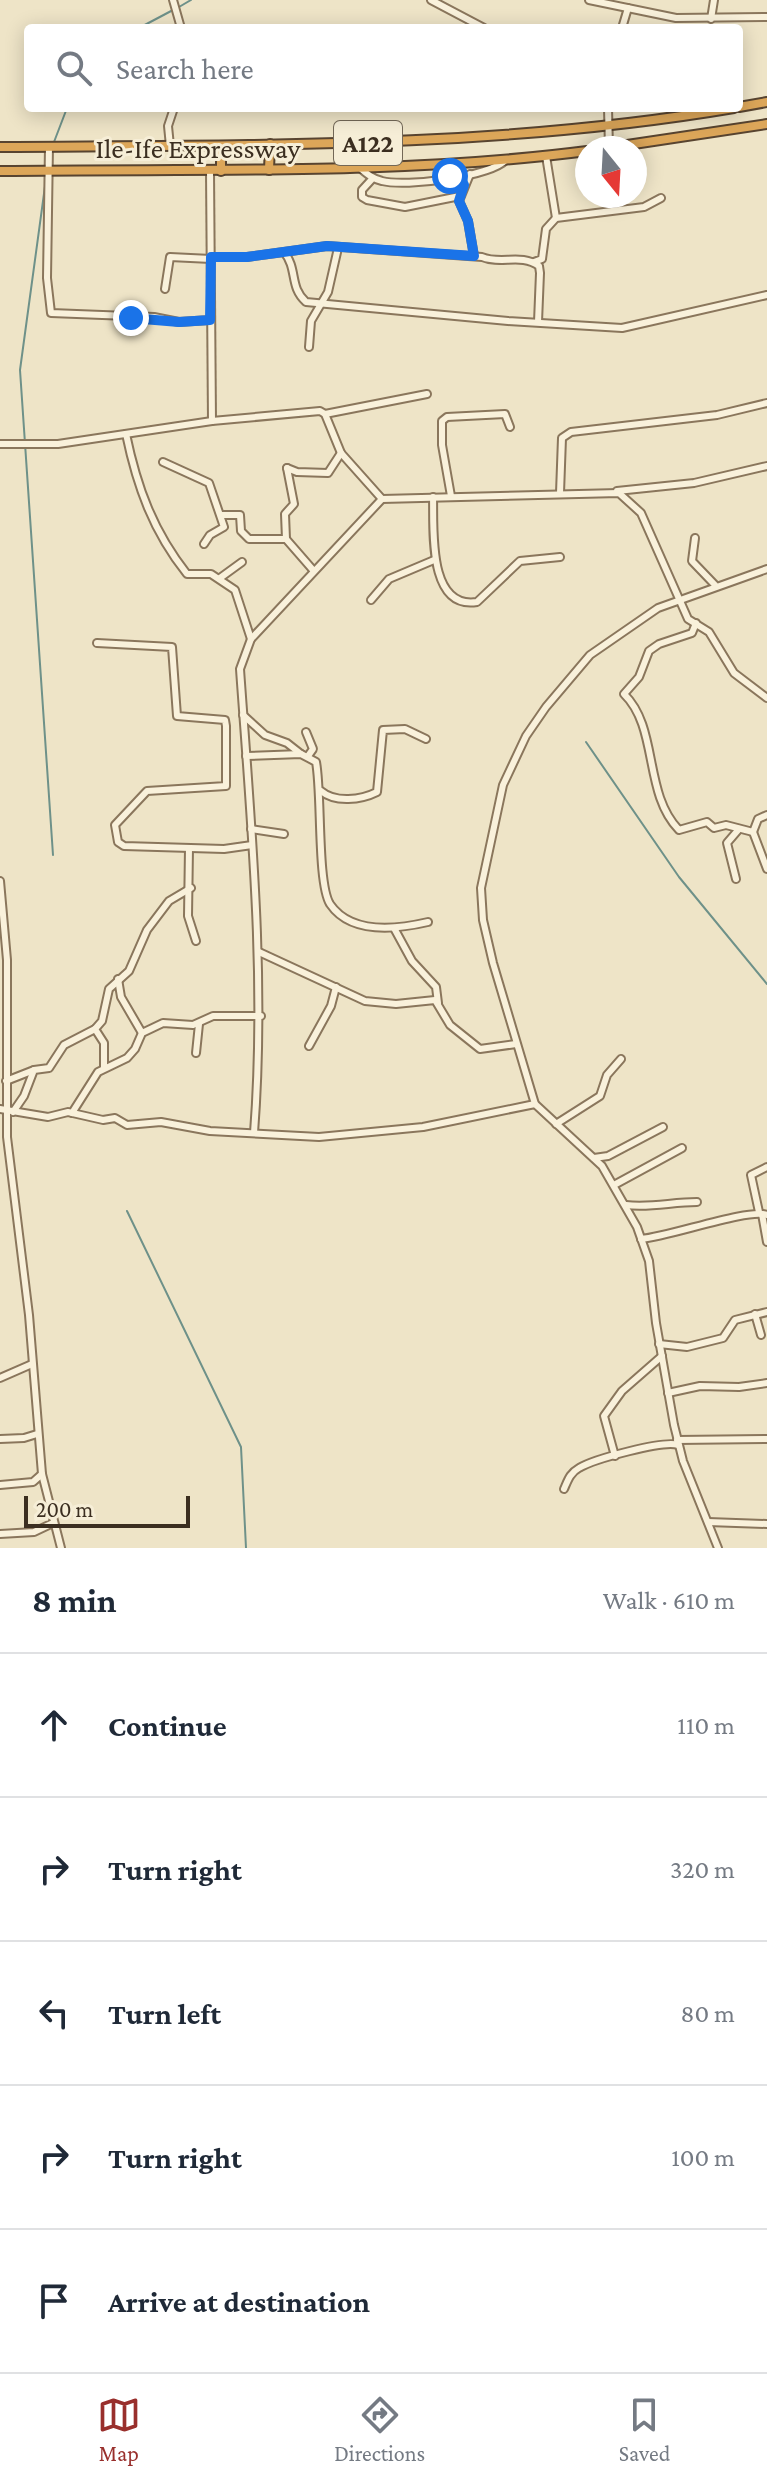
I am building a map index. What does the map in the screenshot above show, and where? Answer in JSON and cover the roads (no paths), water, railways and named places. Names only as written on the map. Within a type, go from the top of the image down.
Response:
[{"type":"highway","name":"Ile-Ife Expressway","points":[[743,107],[767,102]]},
{"type":"highway","name":"Ile-Ife Expressway","points":[[0,147],[221,146],[448,140],[607,126],[708,112]]},
{"type":"highway","points":[[647,142],[767,124]]},
{"type":"highway","points":[[269,170],[270,144]]},
{"type":"highway","points":[[221,146],[221,171]]},
{"type":"highway","name":"Ile-Ife Expressway","points":[[0,171],[360,168],[506,160],[575,152]]},
{"type":"street","points":[[173,0],[180,24]]},
{"type":"street","points":[[589,0],[676,18],[767,17]]},
{"type":"street","points":[[624,24],[634,0]]},
{"type":"street","points":[[711,19],[714,0]]},
{"type":"street","points":[[436,1],[477,24]]},
{"type":"street","points":[[170,146],[168,126],[173,112]]},
{"type":"street","points":[[607,136],[608,112]]},
{"type":"street","points":[[49,146],[47,278],[51,313],[154,317],[179,322],[210,320]]},
{"type":"street","points":[[546,156],[556,218]]},
{"type":"street","points":[[360,168],[373,178],[402,183],[494,169],[506,160]]},
{"type":"street","points":[[210,171],[212,421]]},
{"type":"street","points":[[470,174],[460,196],[474,256]]},
{"type":"street","points":[[459,175],[464,185]]},
{"type":"street","points":[[373,178],[362,190],[362,197],[405,207],[460,196]]},
{"type":"street","points":[[165,289],[170,257],[247,257],[293,249],[388,248],[474,256],[494,262],[515,259],[534,262],[542,259],[546,229],[556,218],[644,207],[661,198]]},
{"type":"street","points":[[311,321],[328,292],[338,248]]},
{"type":"street","points":[[284,252],[292,269],[294,290],[306,302],[311,321],[309,347]]},
{"type":"street","points":[[534,262],[540,273],[538,322]]},
{"type":"street","points":[[306,302],[622,328],[765,297]]},
{"type":"street","points":[[0,444],[42,446],[212,421],[304,412],[325,414],[427,394]]},
{"type":"street","points":[[560,493],[562,438],[571,432],[717,415],[767,403]]},
{"type":"street","points":[[451,496],[442,445],[442,421],[447,417],[496,413],[505,414],[510,427]]},
{"type":"street","points":[[325,414],[341,453],[382,499]]},
{"type":"street","points":[[126,434],[143,500],[171,554],[187,574],[220,578],[239,598],[251,639]]},
{"type":"street","points":[[313,570],[286,539],[285,514],[294,504],[286,468],[328,473],[341,453]]},
{"type":"street","points":[[163,462],[209,483],[222,515],[223,530],[210,535],[204,544]]},
{"type":"street","points":[[254,1133],[261,1016],[240,669],[251,639],[382,499],[604,491],[694,483],[767,466]]},
{"type":"street","points":[[604,491],[619,493],[641,513],[681,597],[686,616],[709,632],[734,673],[767,698]]},
{"type":"street","points":[[433,497],[434,560],[446,590],[469,604],[483,597],[520,561],[560,557]]},
{"type":"street","points":[[222,515],[240,515],[241,531],[249,539],[286,539]]},
{"type":"street","points":[[695,538],[692,561],[715,585]]},
{"type":"street","points":[[371,600],[389,579],[434,560]]},
{"type":"street","points":[[220,578],[242,562]]},
{"type":"street","points":[[718,1548],[678,1442],[659,1344],[649,1261],[641,1239],[626,1205],[594,1158],[535,1104],[493,963],[481,903],[485,862],[503,785],[539,716],[590,655],[636,621],[681,597],[767,569]]},
{"type":"street","points":[[696,623],[692,633],[659,644],[649,651],[639,677],[624,694],[639,709],[654,780],[676,827],[682,830],[707,822],[714,828],[726,825],[753,832]]},
{"type":"street","points":[[97,643],[172,647],[177,716],[225,720],[226,786],[147,791],[115,825],[118,842],[124,846],[189,848],[252,845]]},
{"type":"street","points":[[243,715],[265,735],[287,743],[316,762],[321,791],[325,885],[331,906],[369,926],[394,928],[428,922]]},
{"type":"street","points":[[321,791],[332,797],[350,799],[377,792],[383,730],[405,729],[426,739]]},
{"type":"street","points":[[246,756],[304,755],[313,749],[306,732]]},
{"type":"street","points":[[767,815],[758,819],[753,832],[767,869]]},
{"type":"street","points":[[251,829],[284,834]]},
{"type":"street","points":[[736,879],[727,843],[739,829]]},
{"type":"street","points":[[189,848],[191,888],[188,916],[196,941]]},
{"type":"street","points":[[0,881],[3,1074],[6,1081],[2,1108],[42,1474],[61,1548]]},
{"type":"street","points":[[6,1081],[51,1066],[64,1045],[95,1029],[102,1021],[109,989],[129,971],[147,930],[169,901],[191,888]]},
{"type":"street","points":[[394,928],[412,961],[436,987],[438,1003],[450,1025],[480,1049],[516,1044]]},
{"type":"street","points":[[259,952],[365,1001],[381,1004],[430,998],[438,1003]]},
{"type":"street","points":[[118,979],[123,1002],[142,1033]]},
{"type":"street","points":[[309,1046],[331,1006],[336,987]]},
{"type":"street","points":[[72,1113],[104,1068],[127,1058],[142,1033],[163,1023],[199,1024],[213,1016],[261,1016]]},
{"type":"street","points":[[196,1053],[199,1024]]},
{"type":"street","points":[[95,1029],[105,1048],[104,1068]]},
{"type":"street","points":[[556,1124],[600,1096],[607,1075],[621,1059]]},
{"type":"street","points":[[13,1112],[24,1096],[34,1070]]},
{"type":"street","points":[[2,1108],[48,1117],[72,1113],[103,1120],[115,1118],[127,1125],[161,1122],[194,1129],[319,1137],[374,1133],[535,1104]]},
{"type":"street","points":[[594,1158],[608,1156],[663,1127]]},
{"type":"street","points":[[614,1185],[682,1148]]},
{"type":"street","points":[[767,1167],[751,1173],[763,1214],[767,1242]]},
{"type":"street","points":[[626,1205],[650,1208],[666,1202],[697,1202]]},
{"type":"street","points":[[641,1239],[666,1237],[763,1214]]},
{"type":"street","points":[[659,1344],[687,1347],[723,1338],[735,1320],[767,1312]]},
{"type":"street","points":[[755,1314],[761,1335]]},
{"type":"street","points":[[615,1456],[604,1416],[622,1391],[662,1356]]},
{"type":"street","points":[[0,1378],[32,1364]]},
{"type":"street","points":[[668,1393],[700,1386],[739,1387],[767,1383]]},
{"type":"street","points":[[663,1442],[674,1425]]},
{"type":"street","points":[[0,1439],[37,1434]]},
{"type":"street","points":[[564,1489],[571,1474],[580,1468],[663,1442],[767,1439]]},
{"type":"street","points":[[0,1485],[33,1482],[42,1474]]},
{"type":"street","points":[[708,1522],[767,1524]]},
{"type":"street","points":[[0,1534],[34,1532],[53,1523]]},
{"type":"waterway","points":[[179,7],[191,0]]},
{"type":"waterway","points":[[147,24],[173,10]]},
{"type":"waterway","points":[[54,142],[65,112]]},
{"type":"waterway","points":[[46,179],[20,370],[53,855]]},
{"type":"waterway","points":[[586,742],[679,877],[767,984]]},
{"type":"waterway","points":[[127,1211],[241,1447],[246,1548]]}]
